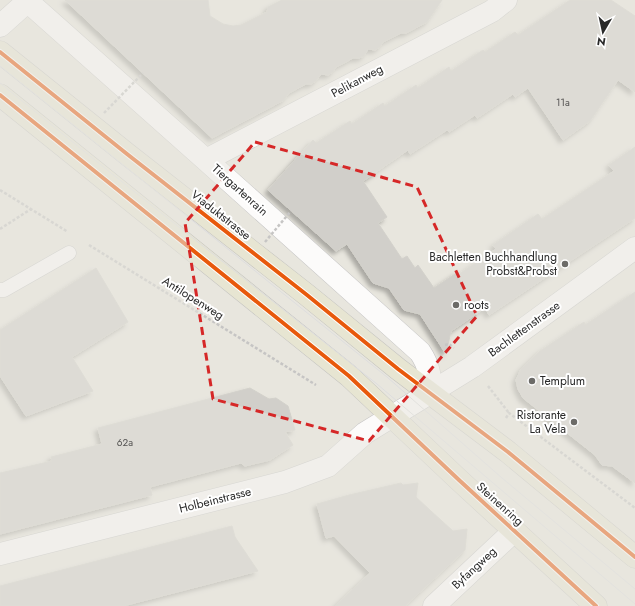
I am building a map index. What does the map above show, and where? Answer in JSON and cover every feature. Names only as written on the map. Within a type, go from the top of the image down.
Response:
[{"type":"main road","name":"Viaduktstrasse","points":[[0,52],[127,154],[307,294],[398,369],[431,393]]},
{"type":"main road","points":[[0,96],[349,376],[391,417]]},
{"type":"main road","points":[[431,393],[508,452],[635,557]]},
{"type":"main road","name":"Steinenring","points":[[391,417],[596,606]]},
{"type":"street","name":"Tiergartenrain","points":[[27,0],[420,352],[426,361],[430,372],[431,393]]},
{"type":"street","points":[[0,26],[27,0]]},
{"type":"street","name":"Pelikanweg","points":[[206,160],[492,11],[506,0]]},
{"type":"street","name":"Bachlettenstrasse","points":[[410,405],[472,367],[635,248]]},
{"type":"street","name":"Holbeinstrasse","points":[[0,554],[285,482],[328,466],[365,433],[410,405]]},
{"type":"street","name":"Byfangweg","points":[[434,606],[514,531]]},
{"type":"lane","points":[[0,290],[4,290],[69,253]]},
{"type":"path","points":[[104,113],[143,73]]},
{"type":"path","points":[[0,190],[71,234]]},
{"type":"path","points":[[0,229],[31,209]]},
{"type":"path","points":[[265,242],[291,212]]},
{"type":"highlighted area","points":[[255,142],[417,187],[477,316],[369,441],[213,399],[185,223]]},
{"type":"building","points":[[65,0],[208,0],[210,16],[223,24],[233,26],[241,25],[267,12],[268,7],[282,0],[442,0],[427,22],[406,33],[401,33],[383,42],[380,47],[375,50],[368,49],[364,56],[353,58],[336,67],[333,72],[328,75],[321,74],[316,81],[311,84],[306,84],[289,93],[284,100],[212,138]]},
{"type":"building","points":[[570,0],[611,0],[635,16],[635,92],[618,80],[590,121],[563,140],[528,88],[515,97],[513,94],[477,118],[475,115],[449,132],[447,130],[410,154],[408,150],[363,181],[387,217],[378,223],[402,259],[407,256],[415,268],[418,265],[434,288],[458,272],[459,274],[496,249],[493,245],[538,214],[542,219],[614,171],[609,165],[635,147],[635,218],[489,315],[485,308],[451,331],[446,354],[420,314],[404,310],[389,288],[373,283],[347,244],[336,251],[268,190],[313,140],[316,143],[350,121],[352,124],[383,103],[385,106],[416,85],[418,88],[449,67],[451,71],[483,50],[485,52],[515,32],[518,35]]},
{"type":"building","points":[[96,268],[128,322],[72,357],[93,391],[26,416],[0,376],[0,330]]},
{"type":"building","points":[[635,292],[635,483],[612,466],[602,465],[595,455],[523,398],[518,389],[516,380],[521,369],[540,351],[584,322],[585,325]]},
{"type":"building","points":[[250,388],[269,399],[276,398],[288,406],[295,430],[285,432],[293,445],[270,460],[245,466],[241,463],[150,487],[152,495],[0,534],[0,473],[52,461],[51,457],[102,444],[98,428]]},
{"type":"building","points":[[401,483],[403,485],[418,483],[416,497],[453,531],[467,529],[465,550],[405,606],[335,606],[370,573],[334,536],[326,538],[317,504]]},
{"type":"building","points":[[232,526],[235,537],[258,571],[123,606],[0,606],[0,586]]},
{"type":"tram line","points":[[0,66],[387,377],[502,478],[635,589]]},
{"type":"tram line","points":[[0,83],[377,384],[635,604]]},
{"type":"cycle path","points":[[0,52],[398,369],[508,452],[635,557]]},
{"type":"cycle path","points":[[0,95],[349,376],[596,606]]},
{"type":"place","name":"Bachletten Buchhandlung Probst&Probst","points":[[565,264]]},
{"type":"place","name":"roots","points":[[456,305]]},
{"type":"place","name":"Templum","points":[[532,381]]},
{"type":"place","name":"Ristorante La Vela","points":[[574,422]]}]
